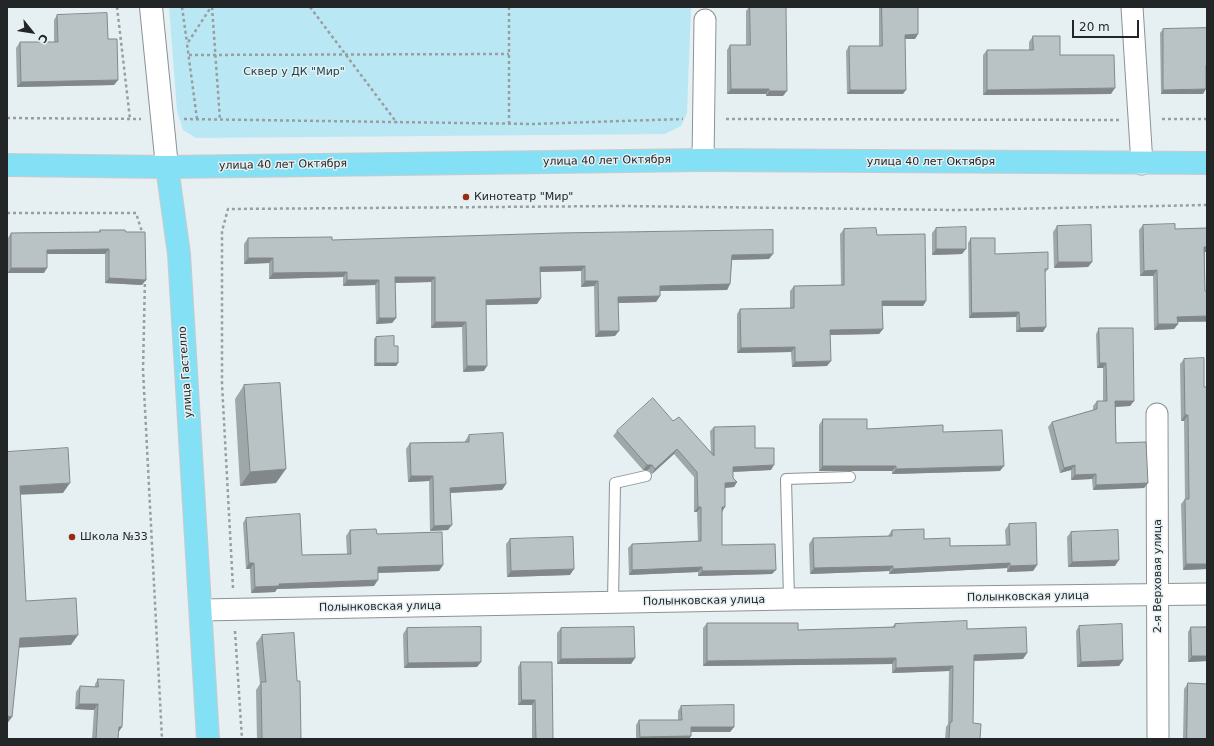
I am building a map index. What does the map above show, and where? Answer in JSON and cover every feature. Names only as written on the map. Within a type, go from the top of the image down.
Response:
[{"type":"main road","name":"улица 40 лет Октября","points":[[7,165],[167,167],[703,160],[1142,164],[1207,163]]},
{"type":"main road","name":"улица Гастелло","points":[[167,167],[179,254],[208,739]]},
{"type":"street","name":"улица Гастелло","points":[[151,7],[167,167]]},
{"type":"street","points":[[1132,7],[1142,164]]},
{"type":"street","points":[[703,160],[705,20]]},
{"type":"street","name":"2-я Верховая улица","points":[[1157,414],[1158,739]]},
{"type":"street","name":"Полынковская улица","points":[[201,610],[789,599],[1207,594]]},
{"type":"lane","points":[[612,602],[615,483],[646,476]]},
{"type":"lane","points":[[789,599],[786,479],[850,478]]},
{"type":"path","points":[[117,7],[130,119]]},
{"type":"path","points":[[182,7],[197,119]]},
{"type":"path","points":[[7,118],[220,120],[212,7]]},
{"type":"path","points":[[187,44],[212,7]]},
{"type":"path","points":[[310,7],[343,54],[397,123]]},
{"type":"path","points":[[509,7],[509,123]]},
{"type":"path","points":[[188,55],[509,54]]},
{"type":"path","points":[[242,739],[222,384],[222,231],[228,209],[623,206],[955,210],[1207,204]]},
{"type":"path","points":[[7,213],[136,213],[144,237]]},
{"type":"path","points":[[145,276],[143,370],[162,739]]},
{"type":"green space","name":"Сквер у ДК \"Мир\"","points":[[169,7],[691,7],[687,113],[681,126],[665,134],[196,138],[183,130],[177,111]]},
{"type":"building","points":[[750,7],[786,7],[787,91],[769,91],[769,89],[731,89],[730,45],[750,45]]},
{"type":"building","points":[[882,7],[918,7],[918,34],[905,35],[906,90],[850,90],[849,46],[882,46]]},
{"type":"building","points":[[107,13],[108,39],[117,39],[118,80],[21,82],[20,42],[58,42],[57,15]]},
{"type":"building","points":[[1207,28],[1206,89],[1163,90],[1163,29]]},
{"type":"building","points":[[1033,36],[1060,36],[1060,55],[1114,55],[1115,88],[987,90],[987,50],[1033,50]]},
{"type":"building","points":[[1175,224],[1175,229],[1207,228],[1207,247],[1204,247],[1207,316],[1177,317],[1178,324],[1158,324],[1157,270],[1144,271],[1143,225]]},
{"type":"building","points":[[1091,225],[1092,262],[1058,262],[1057,226]]},
{"type":"building","points":[[966,227],[966,249],[936,249],[936,228]]},
{"type":"building","points":[[876,228],[877,235],[925,234],[926,301],[882,301],[883,329],[830,330],[831,361],[795,362],[795,347],[741,348],[740,309],[794,308],[794,286],[844,285],[844,229]]},
{"type":"building","points":[[100,230],[145,232],[146,280],[109,278],[109,249],[47,250],[47,268],[11,268],[11,233],[100,232]]},
{"type":"building","points":[[773,230],[773,254],[732,255],[730,284],[660,286],[660,296],[618,297],[619,331],[599,331],[598,281],[585,281],[585,266],[540,267],[541,298],[486,300],[487,366],[467,366],[466,322],[435,322],[435,277],[395,277],[396,318],[379,318],[379,280],[347,280],[347,272],[273,273],[273,258],[248,258],[248,238],[332,237],[332,240],[559,233]]},
{"type":"building","points":[[971,238],[995,238],[995,254],[1048,252],[1048,269],[1045,269],[1046,327],[1020,328],[1019,312],[972,313]]},
{"type":"building","points":[[1099,328],[1133,328],[1134,401],[1115,401],[1116,443],[1146,442],[1148,483],[1096,485],[1096,474],[1075,475],[1075,465],[1064,468],[1052,422],[1097,409],[1097,401],[1107,401],[1106,363],[1100,363]]},
{"type":"building","points":[[394,336],[394,346],[398,346],[398,363],[376,363],[376,337]]},
{"type":"building","points":[[1204,358],[1204,387],[1207,387],[1207,564],[1186,564],[1185,499],[1189,499],[1188,415],[1185,415],[1184,359]]},
{"type":"building","points":[[280,383],[286,469],[250,472],[244,385]]},
{"type":"building","points":[[653,398],[673,421],[679,417],[714,456],[714,427],[755,426],[755,448],[774,448],[774,465],[733,467],[733,478],[737,482],[725,483],[725,507],[722,507],[722,545],[775,544],[776,570],[702,571],[702,567],[632,570],[632,544],[701,541],[701,507],[698,507],[697,472],[677,449],[655,469],[652,465],[647,465],[617,431]]},
{"type":"building","points":[[823,419],[867,419],[867,429],[943,425],[943,432],[1002,430],[1004,466],[896,469],[896,466],[823,466]]},
{"type":"building","points":[[503,433],[506,484],[450,488],[452,525],[434,526],[433,476],[411,476],[410,443],[469,442],[469,435]]},
{"type":"building","points":[[68,448],[70,483],[20,486],[26,601],[76,598],[78,635],[20,638],[12,717],[7,716],[7,452]]},
{"type":"building","points":[[300,514],[302,555],[351,554],[350,530],[376,529],[377,534],[442,532],[443,565],[378,567],[378,580],[279,584],[279,586],[255,587],[254,563],[249,563],[246,518]]},
{"type":"building","points":[[1036,523],[1037,565],[1010,566],[1010,563],[893,569],[893,566],[814,568],[813,538],[892,536],[892,530],[924,529],[924,539],[950,538],[950,546],[1010,545],[1009,524]]},
{"type":"building","points":[[1118,530],[1119,560],[1072,562],[1071,532]]},
{"type":"building","points":[[573,537],[574,569],[511,571],[510,539]]},
{"type":"building","points":[[967,621],[967,629],[1026,627],[1027,653],[974,655],[973,723],[981,724],[980,739],[949,739],[950,722],[952,722],[953,666],[896,668],[896,658],[707,661],[707,623],[798,623],[798,630],[895,627],[895,624]]},
{"type":"building","points":[[1122,624],[1123,660],[1081,662],[1079,626]]},
{"type":"building","points":[[481,627],[481,662],[408,663],[407,628]]},
{"type":"building","points":[[634,627],[635,658],[561,659],[561,628]]},
{"type":"building","points":[[1191,627],[1207,627],[1207,656],[1192,656]]},
{"type":"building","points":[[294,633],[297,681],[300,681],[301,739],[262,739],[261,682],[266,682],[262,635]]},
{"type":"building","points":[[521,662],[552,662],[553,739],[536,739],[535,700],[522,700]]},
{"type":"building","points":[[98,679],[124,680],[122,727],[119,727],[118,739],[96,739],[98,704],[79,704],[80,686],[98,687]]},
{"type":"building","points":[[1188,683],[1207,684],[1207,739],[1187,739]]},
{"type":"building","points":[[734,705],[734,727],[691,727],[691,736],[640,737],[639,720],[682,720],[681,706]]},
{"type":"place","name":"Кинотеатр \"Мир\"","points":[[466,197]]},
{"type":"place","name":"Школа №33","points":[[72,537]]}]
